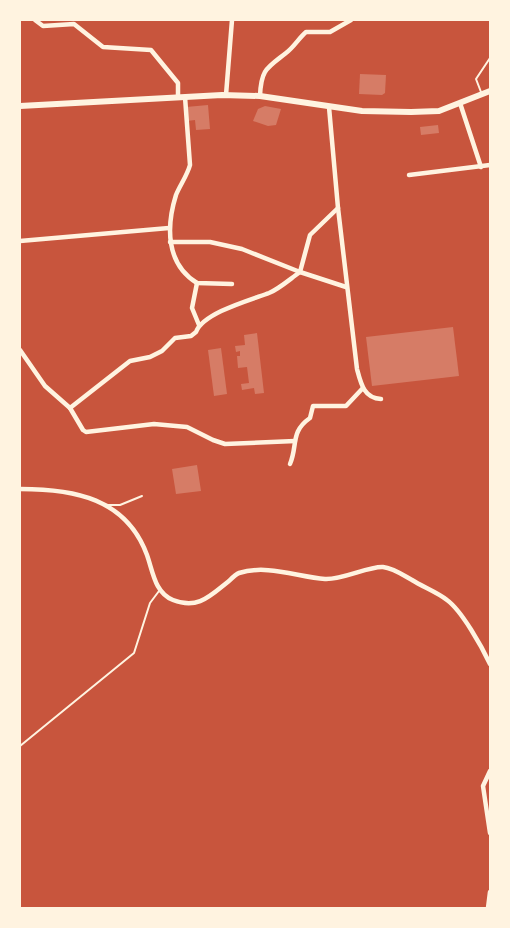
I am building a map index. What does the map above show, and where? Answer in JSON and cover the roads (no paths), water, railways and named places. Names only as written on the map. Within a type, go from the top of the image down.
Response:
[{"type":"main road","points":[[20,105],[226,95],[260,96],[329,107],[411,112],[439,111],[490,92]]},
{"type":"street","points":[[35,20],[43,26],[74,24],[103,47],[150,50],[178,83],[182,97],[190,165],[177,194],[169,228],[171,250],[178,264],[197,283],[232,284]]},
{"type":"street","points":[[226,95],[232,20]]},
{"type":"street","points":[[260,96],[261,79],[272,62],[288,52],[306,32],[330,32],[351,20]]},
{"type":"street","points":[[460,103],[481,167]]},
{"type":"street","points":[[329,107],[346,287],[357,369],[362,389],[374,399],[381,399]]},
{"type":"street","points":[[409,175],[490,165]]},
{"type":"street","points":[[70,408],[130,361],[150,357],[162,351],[175,339],[191,336],[208,318],[255,296],[270,293],[300,272],[310,236],[338,208]]},
{"type":"street","points":[[20,241],[169,228]]},
{"type":"street","points":[[170,242],[203,240],[242,249],[346,287]]},
{"type":"street","points":[[197,283],[192,308],[199,325]]},
{"type":"street","points":[[20,350],[45,386],[70,408],[86,432],[154,424],[187,427],[225,444],[295,441]]},
{"type":"street","points":[[290,464],[294,455],[296,432],[310,417],[313,406],[346,406],[362,389]]},
{"type":"street","points":[[20,489],[82,496],[107,504],[120,514],[135,532],[159,591],[170,599],[187,605],[204,601],[238,573],[266,570],[328,579],[381,567],[394,570],[449,601],[480,641],[490,664]]},
{"type":"street","points":[[490,771],[483,786],[490,833]]},
{"type":"street","points":[[488,909],[490,892]]},
{"type":"lane","points":[[482,95],[476,79],[490,58]]},
{"type":"lane","points":[[107,504],[120,505],[142,496]]},
{"type":"lane","points":[[20,746],[134,653],[150,603],[159,591]]}]
